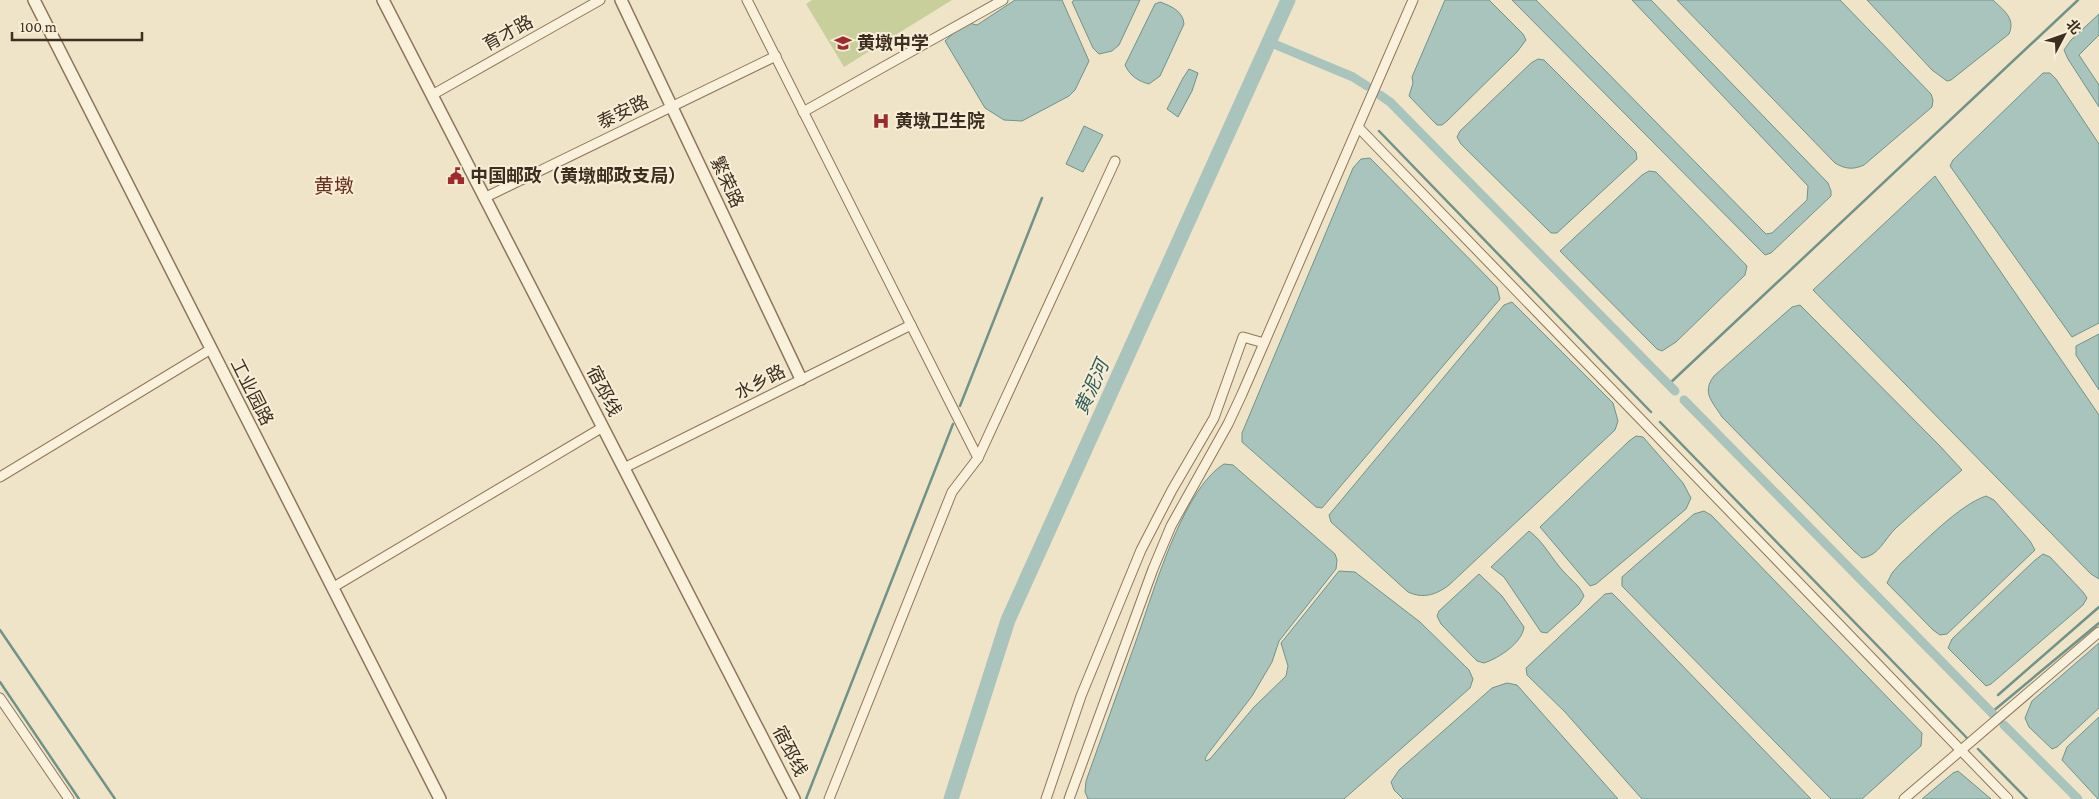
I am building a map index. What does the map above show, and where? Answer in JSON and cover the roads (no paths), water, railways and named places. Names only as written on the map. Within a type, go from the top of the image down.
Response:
[{"type":"street","name":"工业园路","points":[[34,0],[440,799]]},
{"type":"street","name":"宿邳线","points":[[383,0],[794,799]]},
{"type":"street","name":"育才路","points":[[432,95],[600,0]]},
{"type":"street","name":"繁荣路","points":[[621,0],[801,379]]},
{"type":"street","points":[[747,0],[978,458]]},
{"type":"street","points":[[804,112],[1003,0]]},
{"type":"street","points":[[1070,799],[1171,526],[1228,424],[1413,0]]},
{"type":"street","name":"泰安路","points":[[484,198],[776,56]]},
{"type":"street","points":[[1358,127],[2008,799]]},
{"type":"street","points":[[829,799],[952,492],[978,458],[1115,161]]},
{"type":"street","name":"水乡路","points":[[624,468],[911,325]]},
{"type":"street","points":[[1046,799],[1082,696],[1141,550],[1172,490],[1214,418],[1243,337],[1264,343]]},
{"type":"street","points":[[0,477],[211,349]]},
{"type":"street","points":[[1214,418],[1228,424]]},
{"type":"street","points":[[332,588],[603,427]]},
{"type":"street","points":[[1904,799],[2099,632]]},
{"type":"street","points":[[0,698],[69,799]]},
{"type":"water","points":[[1015,0],[1062,0],[1089,61],[1075,90],[1069,96],[1022,121],[1004,120],[985,108],[945,41],[957,30],[969,23],[977,25]]},
{"type":"water","points":[[1074,0],[1140,0],[1119,45],[1112,51],[1099,54],[1093,48],[1072,2]]},
{"type":"water","points":[[1445,0],[1489,0],[1523,34],[1526,40],[1517,52],[1447,121],[1442,125],[1437,125],[1409,96],[1413,83],[1412,77]]},
{"type":"water","points":[[1512,0],[1536,0],[1766,234],[1772,233],[1807,200],[1808,186],[1632,0],[1651,0],[1828,183],[1831,196],[1771,253],[1765,255]]},
{"type":"water","points":[[1677,0],[1840,0],[1931,94],[1933,100],[1932,107],[1864,165],[1856,168],[1842,167],[1835,163]]},
{"type":"water","points":[[1867,0],[1993,0],[2010,19],[2011,28],[2009,34],[1951,80],[1947,81],[1932,70]]},
{"type":"water","points":[[1160,2],[1179,12],[1184,24],[1160,76],[1149,84],[1135,77],[1125,65],[1155,4]]},
{"type":"water","points":[[2099,14],[2099,35],[2079,55],[2099,85],[2099,107],[2064,50],[2071,40]]},
{"type":"water","points":[[1538,59],[1544,60],[1636,152],[1637,159],[1557,233],[1551,233],[1461,144],[1457,137],[1460,131],[1531,63]]},
{"type":"water","points":[[1189,69],[1198,73],[1192,91],[1178,117],[1167,109]]},
{"type":"water","points":[[2043,73],[2050,73],[2056,79],[2099,144],[2099,323],[2072,337],[1950,166],[1953,160]]},
{"type":"water","points":[[1084,126],[1103,135],[1083,172],[1066,164]]},
{"type":"water","points":[[1370,158],[1497,287],[1500,299],[1322,508],[1316,507],[1242,442],[1242,433],[1353,168],[1361,159]]},
{"type":"water","points":[[1649,171],[1656,172],[1747,266],[1745,275],[1676,342],[1662,351],[1657,349],[1560,251],[1642,175]]},
{"type":"water","points":[[1935,176],[2099,415],[2099,579],[2091,574],[1813,290]]},
{"type":"water","points":[[1512,302],[1613,403],[1618,421],[1615,430],[1449,585],[1429,595],[1408,592],[1331,522],[1329,515],[1504,305]]},
{"type":"water","points":[[1800,305],[1962,470],[1896,528],[1877,550],[1868,557],[1862,558],[1854,551],[1722,417],[1708,392],[1710,382],[1714,376],[1792,307]]},
{"type":"water","points":[[2099,334],[2099,390],[2076,355],[2076,346]]},
{"type":"water","points":[[1636,436],[1643,437],[1683,483],[1691,498],[1686,509],[1596,584],[1590,586],[1540,527]]},
{"type":"water","points":[[1224,464],[1233,465],[1335,554],[1337,560],[1336,569],[1279,641],[1272,662],[1252,696],[1207,755],[1206,761],[1210,759],[1254,707],[1286,676],[1288,666],[1281,643],[1339,571],[1355,572],[1420,622],[1469,670],[1473,679],[1470,688],[1344,799],[1088,799],[1085,792],[1086,781],[1160,571],[1182,519],[1195,496],[1209,477]]},
{"type":"water","points":[[1986,496],[1994,500],[2030,541],[2035,550],[1947,634],[1940,635],[1887,583],[1892,573],[1900,564],[1941,526],[1964,508]]},
{"type":"water","points":[[1704,511],[1711,515],[1922,733],[1921,746],[1862,799],[1831,799],[1622,586],[1622,577],[1694,514]]},
{"type":"water","points":[[1529,531],[1578,586],[1584,596],[1579,604],[1547,633],[1541,632],[1504,577],[1491,567]]},
{"type":"water","points":[[2043,554],[2050,557],[2087,598],[2083,605],[1991,684],[1986,686],[1948,648],[1952,639]]},
{"type":"water","points":[[1479,574],[1502,596],[1524,627],[1519,639],[1509,649],[1496,658],[1484,663],[1477,661],[1441,624],[1437,616],[1439,611]]},
{"type":"water","points":[[1612,593],[1811,799],[1642,799],[1565,712],[1527,675],[1526,668],[1605,594]]},
{"type":"water","points":[[2099,643],[2099,708],[2057,747],[2052,749],[2029,727],[2025,718],[2032,701]]},
{"type":"water","points":[[1507,683],[1517,685],[1618,799],[1403,799],[1394,790],[1391,782],[1399,770],[1492,688]]},
{"type":"water","points":[[2099,717],[2098,799],[2062,760],[2067,747]]},
{"type":"water","points":[[1958,771],[1991,799],[1922,799],[1953,773]]},
{"type":"waterway","name":"黄泥河","points":[[951,799],[1008,620],[1288,0]]},
{"type":"waterway","points":[[1668,385],[2078,0]]},
{"type":"waterway","points":[[1269,42],[1353,77],[1367,86]]},
{"type":"waterway","points":[[1380,95],[1390,102],[1675,391]]},
{"type":"waterway","points":[[1379,131],[1651,412]]},
{"type":"waterway","points":[[960,406],[1042,198]]},
{"type":"waterway","points":[[1684,400],[1993,714]]},
{"type":"waterway","points":[[1660,422],[1967,738]]},
{"type":"waterway","points":[[806,799],[953,424]]},
{"type":"waterway","points":[[1998,695],[2099,607]]},
{"type":"waterway","points":[[1992,712],[2099,623]]},
{"type":"waterway","points":[[0,630],[115,799]]},
{"type":"waterway","points":[[0,682],[79,799]]},
{"type":"waterway","points":[[2004,725],[2078,799]]},
{"type":"waterway","points":[[1978,749],[2027,799]]},
{"type":"place","name":"黄墩中学","points":[[843,43]]},
{"type":"place","name":"黄墩卫生院","points":[[881,121]]},
{"type":"place","name":"中国邮政（黄墩邮政支局）","points":[[456,176]]},
{"type":"district","name":"黄墩","points":[[334,186]]}]
